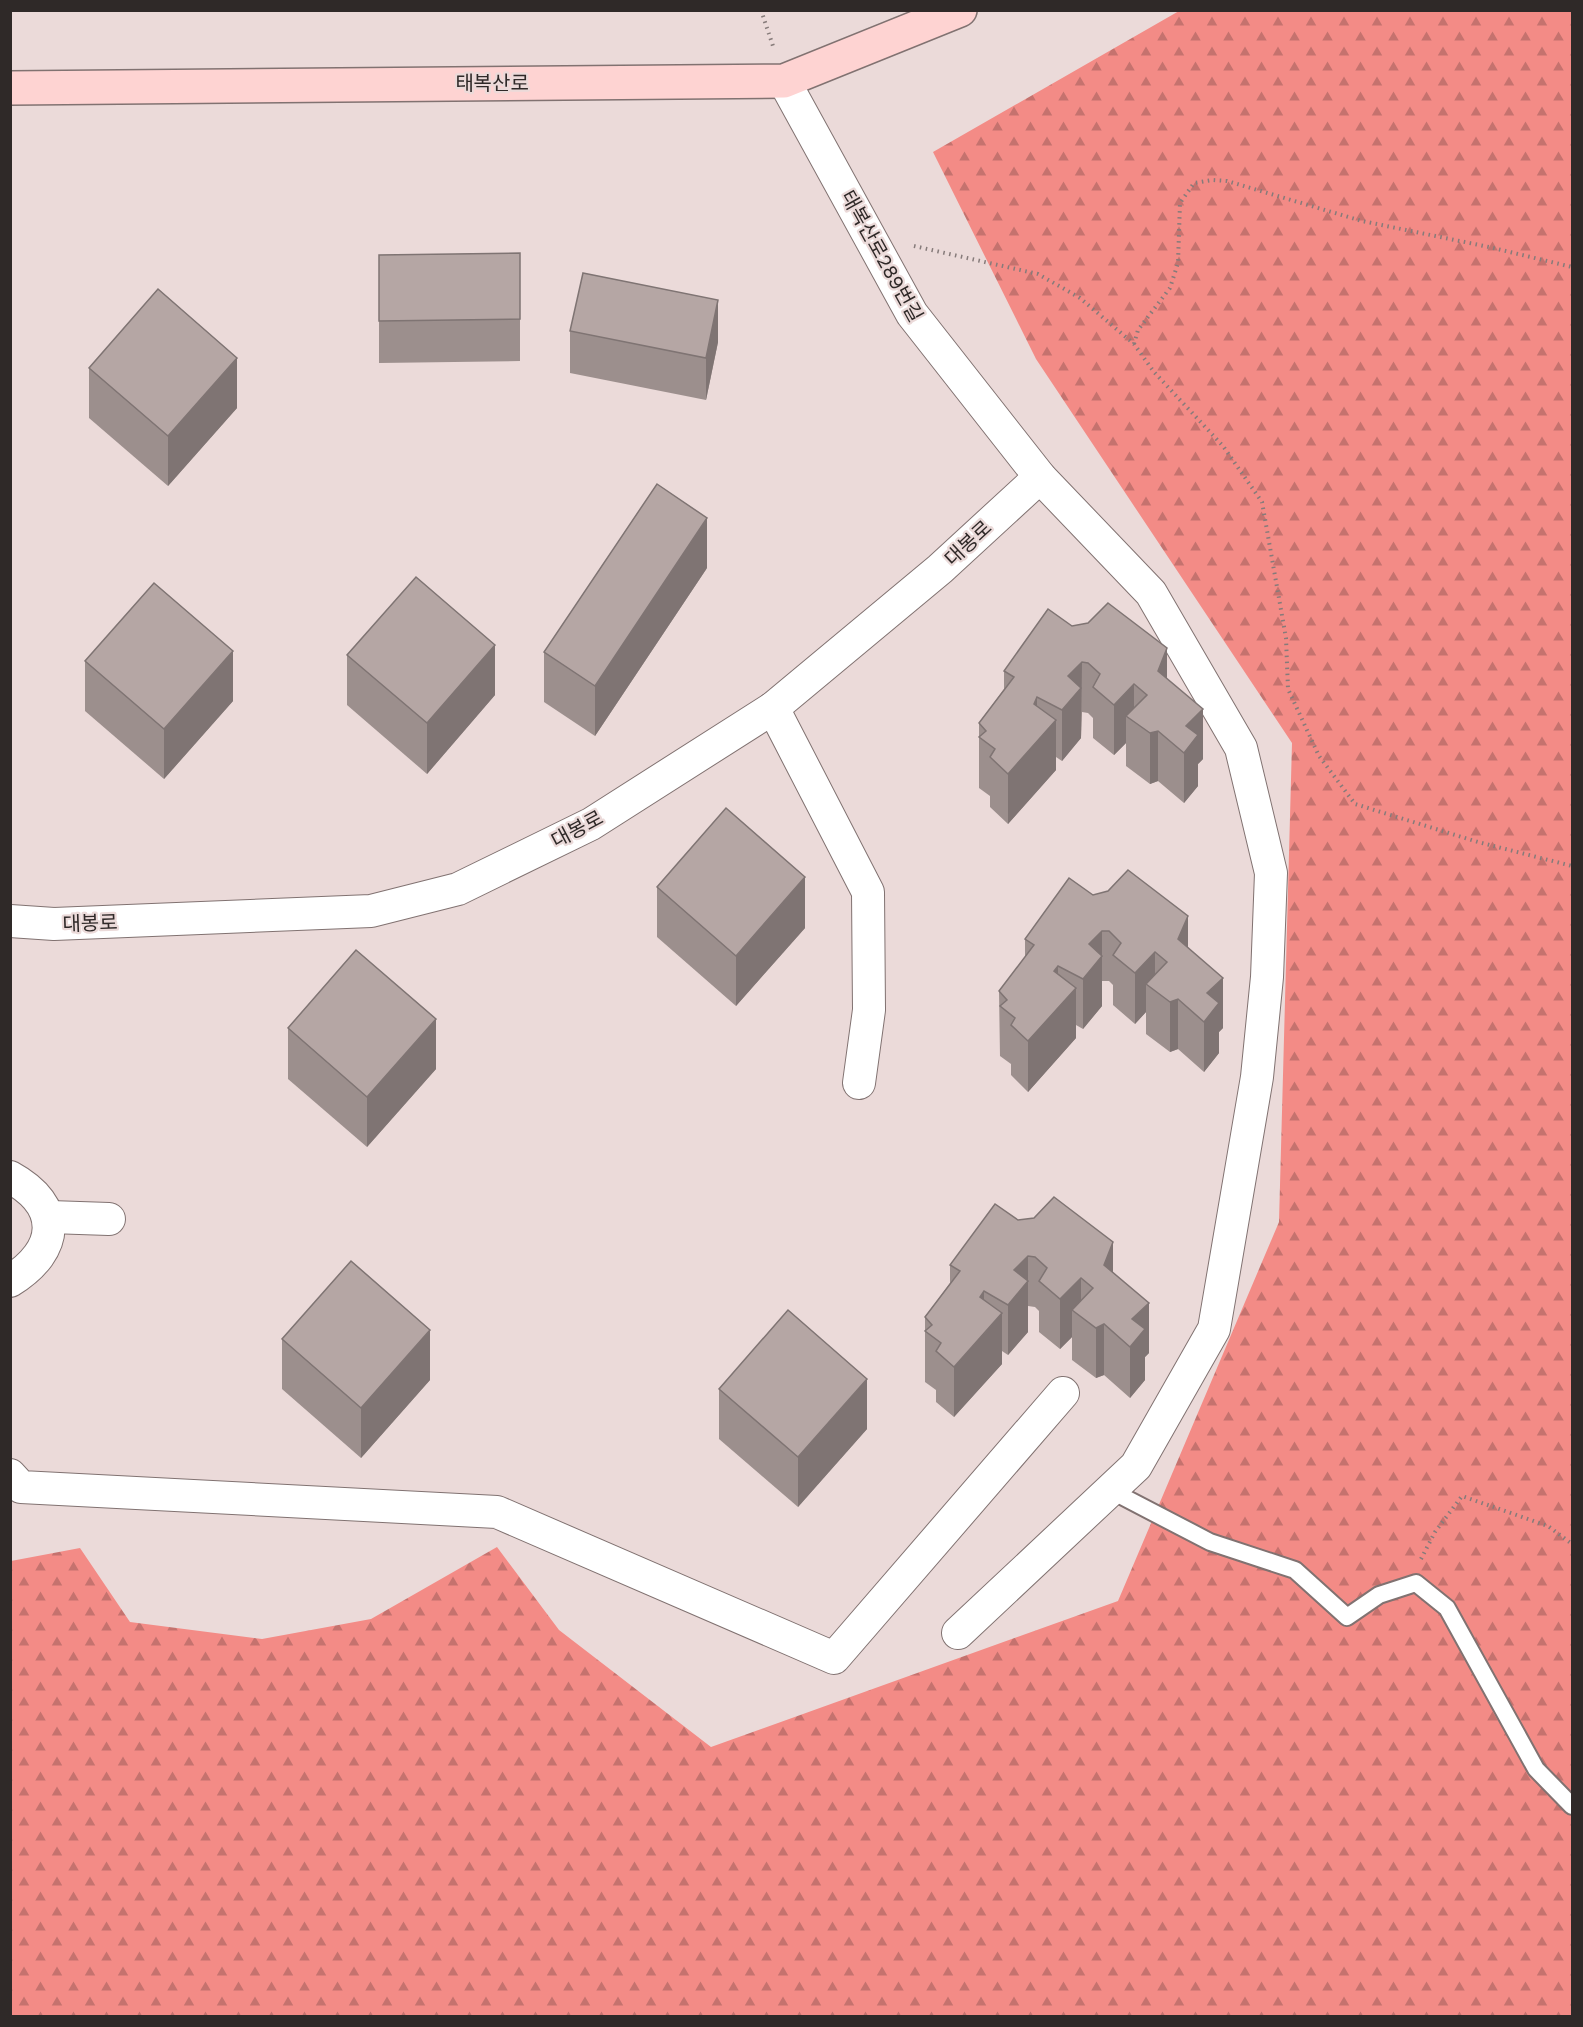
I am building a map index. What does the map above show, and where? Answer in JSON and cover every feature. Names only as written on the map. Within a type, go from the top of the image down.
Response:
[{"type":"street","name":"태복산로","points":[[10,88],[784,81],[909,33],[960,10]]},
{"type":"street","name":"태복산로289번길","points":[[784,81],[912,314],[1040,477],[1151,593],[1240,748],[1271,873],[1267,977],[1257,1077],[1214,1329],[1136,1466],[958,1634]]},
{"type":"street","name":"대봉로","points":[[10,921],[54,924],[371,911],[458,889],[591,824],[773,708],[940,569],[1040,477]]},
{"type":"street","points":[[773,708],[868,892],[869,1010],[859,1083]]},
{"type":"street","points":[[10,1177],[28,1186],[50,1217],[48,1240],[33,1263],[10,1281]]},
{"type":"street","points":[[50,1217],[109,1219]]},
{"type":"street","points":[[10,1475],[21,1487],[497,1512],[834,1658],[1063,1393]]},
{"type":"lane","points":[[1110,1490],[1210,1542],[1295,1570],[1347,1617],[1379,1594],[1416,1583],[1447,1608],[1536,1769],[1572,1806]]},
{"type":"path","points":[[1134,344],[1138,330],[1170,288],[1179,263],[1180,202],[1194,183],[1212,180],[1257,188],[1362,221],[1572,267]]},
{"type":"path","points":[[905,241],[915,247],[1038,274],[1080,298],[1134,344],[1154,372],[1223,446],[1262,502],[1286,638],[1288,689],[1319,756],[1355,804],[1478,842],[1572,866]]},
{"type":"path","points":[[1409,1586],[1435,1532],[1462,1496],[1548,1526],[1572,1544]]},
{"type":"green space","points":[[1179,11],[1572,11],[1572,2016],[11,2016],[11,1561],[80,1548],[130,1622],[262,1639],[371,1619],[497,1547],[559,1630],[711,1747],[1118,1601],[1279,1222],[1292,743],[1036,359],[933,152]]},
{"type":"building","points":[[520,253],[520,319],[379,321],[379,255]]},
{"type":"building","points":[[583,273],[718,300],[706,358],[570,331]]},
{"type":"building","points":[[158,289],[237,358],[168,436],[89,368]]},
{"type":"building","points":[[657,484],[707,518],[595,686],[544,652]]},
{"type":"building","points":[[416,577],[495,645],[427,723],[347,655]]},
{"type":"building","points":[[154,583],[233,651],[164,729],[85,661]]},
{"type":"building","points":[[1108,603],[1167,648],[1158,671],[1203,709],[1186,726],[1198,735],[1184,753],[1158,731],[1150,733],[1126,716],[1147,695],[1134,684],[1114,705],[1093,687],[1100,674],[1088,663],[1082,662],[1068,676],[1081,688],[1062,710],[1037,697],[1034,704],[1056,720],[1008,774],[990,757],[995,749],[979,737],[986,731],[979,723],[1014,677],[1004,671],[1048,609],[1072,626],[1088,623]]},
{"type":"building","points":[[726,808],[805,877],[736,956],[657,887]]},
{"type":"building","points":[[1128,870],[1188,916],[1178,939],[1223,978],[1207,993],[1219,1003],[1204,1022],[1178,999],[1170,1002],[1146,984],[1167,962],[1155,952],[1135,973],[1113,955],[1121,943],[1109,931],[1102,931],[1089,944],[1102,956],[1083,979],[1058,966],[1054,971],[1076,988],[1028,1041],[1011,1025],[1015,1018],[1000,1006],[1007,1000],[999,991],[1034,945],[1025,939],[1069,878],[1093,895],[1108,891]]},
{"type":"building","points":[[356,950],[436,1019],[367,1097],[288,1028]]},
{"type":"building","points":[[1054,1197],[1113,1242],[1104,1265],[1149,1303],[1132,1319],[1145,1329],[1130,1347],[1104,1324],[1096,1328],[1072,1310],[1093,1288],[1081,1278],[1060,1299],[1039,1281],[1047,1268],[1035,1257],[1028,1256],[1014,1270],[1028,1281],[1008,1305],[984,1291],[980,1297],[1002,1313],[954,1367],[936,1351],[941,1343],[925,1331],[932,1325],[925,1317],[960,1271],[950,1265],[995,1204],[1018,1220],[1034,1218]]},
{"type":"building","points":[[351,1261],[430,1330],[361,1408],[282,1339]]},
{"type":"building","points":[[788,1310],[867,1379],[798,1457],[719,1389]]}]
